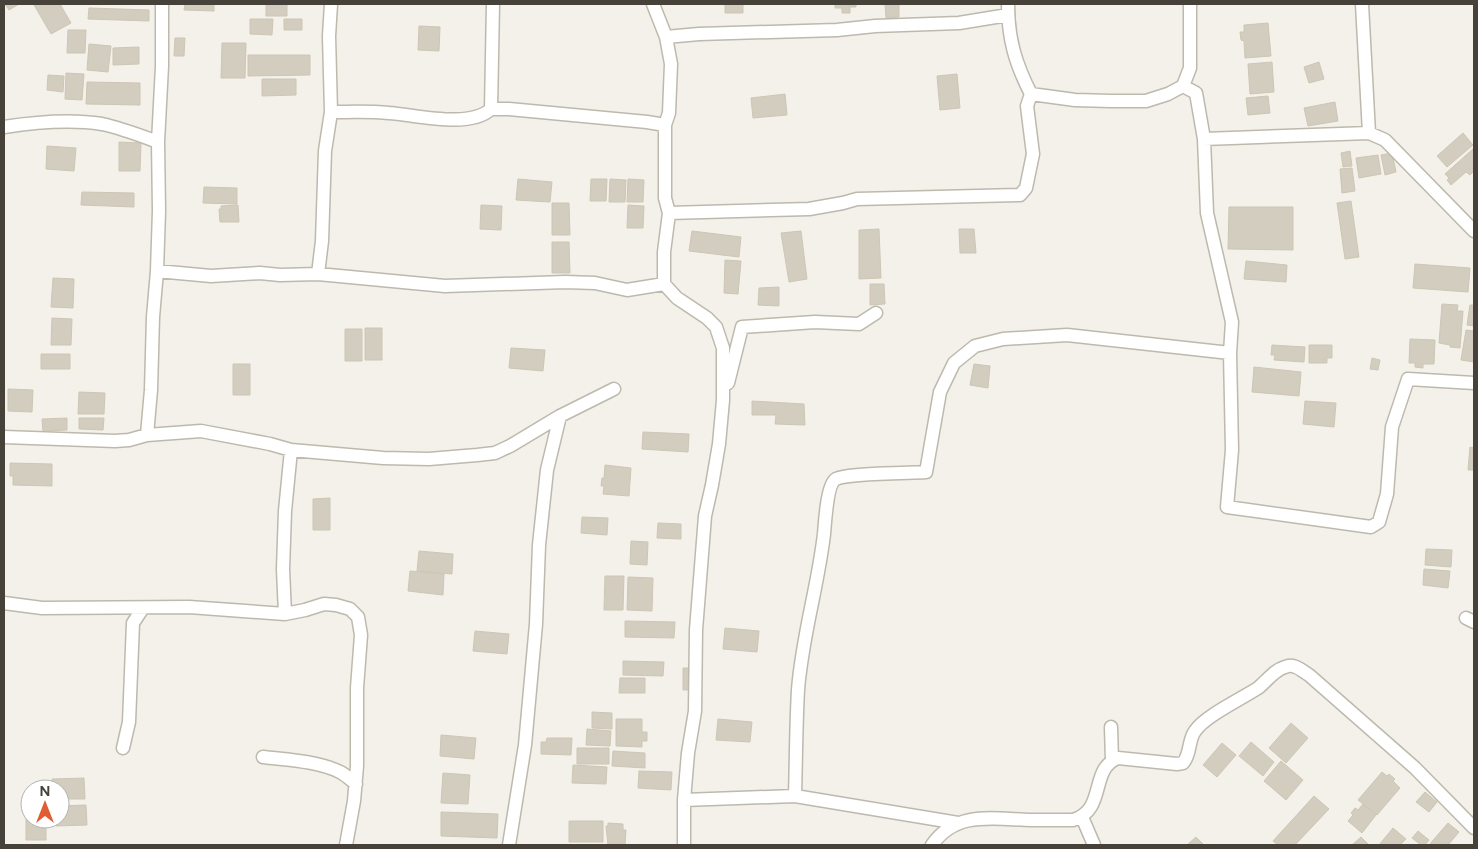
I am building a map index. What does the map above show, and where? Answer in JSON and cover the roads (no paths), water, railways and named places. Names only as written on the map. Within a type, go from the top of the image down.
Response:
[{"type":"street","points":[[147,435],[157,271],[162,4]]},
{"type":"street","points":[[318,274],[322,241],[325,150],[331,112],[329,36],[331,4]]},
{"type":"street","points":[[491,109],[493,4]]},
{"type":"street","points":[[653,4],[666,37],[670,64],[671,92],[669,112],[664,125],[665,198],[669,212],[664,252],[664,284],[677,298],[707,318],[716,327],[723,348],[723,400],[719,444],[705,516],[696,630],[695,711],[688,753],[684,800],[684,845]]},
{"type":"street","points":[[1031,94],[1075,100],[1146,101],[1158,99],[1183,86],[1190,68],[1190,4]]},
{"type":"street","points":[[1362,4],[1369,133]]},
{"type":"street","points":[[666,37],[959,23],[1008,10],[1009,32],[1016,64],[1031,94],[1027,106],[1033,154],[1026,188],[1020,195],[856,199],[809,209],[669,212]]},
{"type":"street","points":[[1183,86],[1196,93],[1204,139],[1207,213],[1232,322],[1230,353],[1232,450],[1227,507],[1371,527],[1379,522],[1387,494],[1392,427],[1408,379],[1474,383]]},
{"type":"street","points":[[331,112],[390,112],[416,117],[466,119],[484,115],[491,109],[664,125]]},
{"type":"street","points":[[4,127],[71,122],[101,124],[126,130],[158,142]]},
{"type":"street","points":[[1204,139],[1369,133],[1385,140],[1474,231]]},
{"type":"street","points":[[157,271],[211,276],[260,273],[280,275],[318,274],[445,286],[565,282],[595,283],[627,290],[664,284]]},
{"type":"street","points":[[723,400],[742,327],[815,322],[859,324],[876,312]]},
{"type":"street","points":[[795,796],[798,689],[804,642],[820,566],[827,504],[833,482],[836,479],[851,476],[926,472],[940,392],[954,364],[975,346],[1004,339],[1068,335],[1230,353]]},
{"type":"street","points":[[4,437],[115,441],[129,440],[147,435],[201,431],[252,440],[291,450],[382,458],[429,459],[495,453],[560,416],[614,389]]},
{"type":"street","points":[[509,845],[525,745],[536,624],[539,545],[547,470],[560,416]]},
{"type":"street","points":[[285,614],[283,569],[285,511],[291,450]]},
{"type":"street","points":[[4,602],[42,608],[189,607],[285,614],[324,604],[350,609],[358,617],[361,635],[356,688],[356,784],[346,845]]},
{"type":"street","points":[[120,607],[133,623]]},
{"type":"street","points":[[123,748],[128,722],[133,623],[143,608]]},
{"type":"street","points":[[932,845],[937,837],[958,824],[973,818],[1065,820],[1082,817],[1089,812],[1095,802],[1104,771],[1112,760],[1118,758],[1183,763],[1186,760],[1196,729],[1284,667],[1292,665],[1309,675],[1416,768],[1474,828]]},
{"type":"street","points":[[1111,727],[1112,760]]},
{"type":"street","points":[[263,757],[308,763],[342,773],[356,784]]},
{"type":"street","points":[[342,773],[357,766]]},
{"type":"street","points":[[684,800],[795,796],[958,824]]},
{"type":"street","points":[[1082,817],[1094,845]]}]
